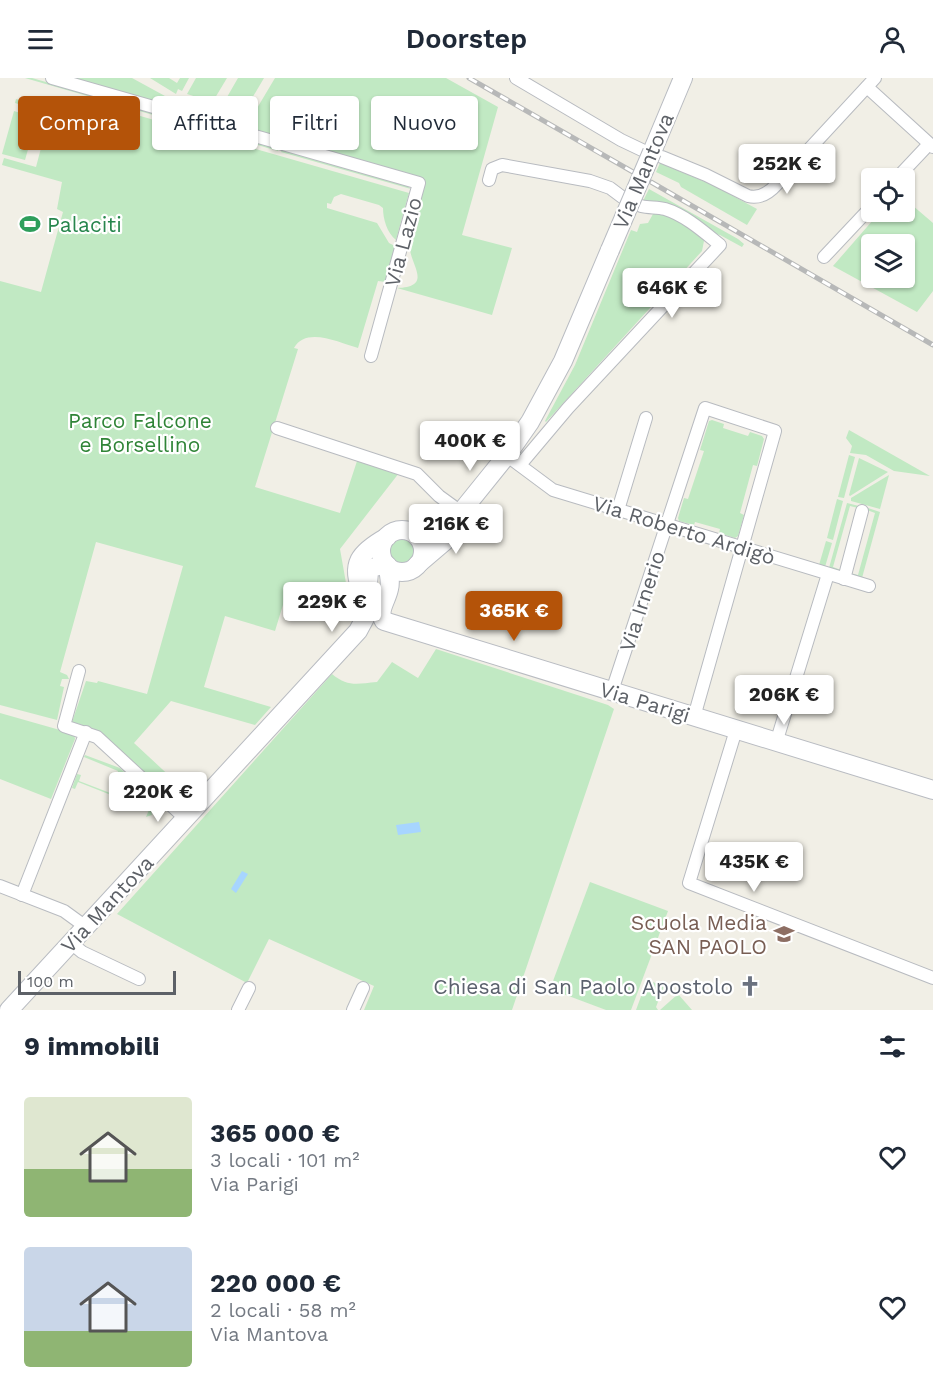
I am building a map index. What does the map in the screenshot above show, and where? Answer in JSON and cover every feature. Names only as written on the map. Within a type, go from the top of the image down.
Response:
[{"type":"main road","name":"Via Mantova","points":[[9,1010],[358,631],[375,605],[358,583],[356,570],[362,555],[387,537],[400,531],[413,534],[434,532],[460,513],[513,460],[530,422],[554,381],[683,78]]},
{"type":"main road","name":"Via Mantova","points":[[415,567],[444,542],[460,513]]},
{"type":"main road","points":[[375,605],[415,567],[422,557],[420,541],[413,534]]},
{"type":"main road","points":[[375,605],[390,588],[390,576],[381,550],[387,537]]},
{"type":"main road","points":[[386,565],[400,572],[415,567]]},
{"type":"main road","points":[[375,605],[381,611],[382,620],[392,623]]},
{"type":"main road","name":"Via Parigi","points":[[358,631],[392,623],[776,743],[933,789]]},
{"type":"street","name":"Via Lazio","points":[[52,78],[419,183],[371,356]]},
{"type":"street","points":[[516,78],[642,150]]},
{"type":"street","points":[[662,158],[706,175],[748,196],[758,197],[769,192],[777,184],[871,82],[931,146],[908,168]]},
{"type":"street","points":[[489,180],[492,169],[502,165],[596,183],[610,188],[622,197]]},
{"type":"street","points":[[513,460],[563,414],[720,245],[671,212],[641,207]]},
{"type":"street","points":[[824,257],[861,218]]},
{"type":"street","name":"Via Irnerio","points":[[612,691],[705,408],[775,431],[743,548]]},
{"type":"street","points":[[618,510],[646,418]]},
{"type":"street","points":[[277,428],[417,474],[460,513]]},
{"type":"street","name":"Via Roberto Ardigò","points":[[513,460],[553,490],[869,586]]},
{"type":"street","points":[[844,579],[862,511]]},
{"type":"street","points":[[694,717],[743,548]]},
{"type":"street","points":[[776,743],[828,574]]},
{"type":"street","points":[[79,671],[64,726],[86,732],[101,740],[186,819]]},
{"type":"street","points":[[736,730],[688,884],[933,978]]},
{"type":"street","points":[[22,895],[86,732]]},
{"type":"street","points":[[0,886],[67,913],[86,927]]},
{"type":"street","points":[[71,943],[82,952],[139,979]]},
{"type":"street","points":[[238,1010],[249,988]]},
{"type":"street","points":[[353,1010],[363,988]]},
{"type":"green space","points":[[25,78],[95,96],[87,96]]},
{"type":"green space","points":[[73,78],[132,78],[165,96],[152,96],[152,101]]},
{"type":"green space","points":[[150,78],[169,78],[177,83],[180,78],[189,78],[182,91],[178,89],[176,94]]},
{"type":"green space","points":[[196,78],[227,78],[216,96],[187,94]]},
{"type":"green space","points":[[238,78],[264,78],[253,96],[228,96]]},
{"type":"green space","points":[[275,78],[446,78],[498,107],[462,235],[512,248],[492,315],[397,288],[409,287],[415,283],[417,278],[408,243],[424,179],[323,150],[359,150],[359,96],[270,96],[270,135],[258,131],[258,107]]},
{"type":"green space","points":[[140,109],[152,112],[152,115],[140,111]]},
{"type":"green space","points":[[14,111],[18,112],[18,150],[28,150],[25,160],[2,154]]},
{"type":"green space","name":"Parco Falcone e Borsellino","points":[[140,116],[152,119],[152,150],[258,150],[409,193],[396,240],[388,230],[383,208],[379,205],[341,194],[334,197],[331,204],[327,203],[327,208],[377,223],[389,243],[395,246],[385,282],[378,281],[358,348],[315,337],[299,341],[294,348],[298,349],[255,487],[340,513],[358,458],[399,473],[340,549],[346,583],[355,609],[353,613],[286,595],[275,631],[225,616],[204,687],[271,707],[255,725],[171,701],[134,743],[190,795],[180,806],[101,733],[72,722],[86,681],[97,683],[98,681],[147,694],[183,566],[96,542],[60,672],[67,675],[69,679],[62,679],[60,686],[64,687],[57,720],[0,705],[0,281],[41,292],[63,212],[57,209],[62,182],[2,165],[4,158],[36,167],[40,150],[140,150]]},
{"type":"green space","points":[[258,143],[270,146],[270,149],[258,145]]},
{"type":"green space","points":[[282,150],[411,189],[281,152]]},
{"type":"green space","points":[[660,163],[713,185],[757,209],[747,225],[681,187],[679,183],[656,172]]},
{"type":"green space","points":[[649,189],[744,244],[742,247],[643,201]]},
{"type":"green space","points":[[915,208],[933,223],[933,291],[917,312],[873,288],[915,288],[915,234],[861,234],[861,281],[833,266],[871,222],[915,222]]},
{"type":"green space","points":[[656,212],[668,214],[702,236],[704,241],[702,251],[546,422],[575,365],[631,230],[637,232],[640,224],[648,223]]},
{"type":"green space","points":[[709,421],[724,424],[723,428],[748,436],[750,432],[764,439],[757,466],[753,465],[740,513],[744,515],[738,536],[735,538],[719,533],[720,529],[695,522],[694,525],[679,521],[678,518],[684,498],[688,499],[704,451],[700,450]]},
{"type":"green space","points":[[849,430],[930,476],[894,471],[866,455],[850,453],[852,446],[846,438]]},
{"type":"green space","points":[[849,455],[855,457],[844,498],[838,497]]},
{"type":"green space","points":[[859,458],[888,472],[850,496],[849,495]]},
{"type":"green space","points":[[889,475],[880,509],[851,501],[851,498]]},
{"type":"green space","points":[[837,499],[843,501],[833,540],[827,538]]},
{"type":"green space","points":[[847,503],[859,506],[858,508],[850,506],[833,567],[841,572],[829,568]]},
{"type":"green space","points":[[868,508],[880,512],[862,578],[850,575],[850,573],[858,575],[875,513],[867,510]]},
{"type":"green space","points":[[402,539],[407,540],[413,546],[413,556],[407,562],[402,563],[397,562],[391,556],[390,551],[391,546],[397,540]]},
{"type":"green space","points":[[826,541],[832,543],[825,567],[819,565]]},
{"type":"green space","points":[[436,649],[608,705],[614,709],[512,1010],[364,1010],[374,986],[269,939],[247,983],[117,914],[332,674],[348,683],[377,682],[392,662],[418,678]]},
{"type":"green space","points":[[0,713],[74,734],[75,739],[51,799],[0,779]]},
{"type":"green space","points":[[85,755],[120,768],[141,788],[116,778],[118,771],[84,757]]},
{"type":"green space","points":[[77,774],[81,775],[79,781],[131,801],[135,796],[151,810],[152,815],[146,817],[149,810],[78,782],[75,789],[72,788]]},
{"type":"green space","points":[[590,882],[668,911],[631,1010],[606,1010],[550,989]]},
{"type":"green space","points":[[647,980],[664,986],[656,1007],[658,1010],[636,1010]]},
{"type":"green space","points":[[678,994],[692,1010],[660,1010]]},
{"type":"water","points":[[419,822],[421,832],[398,835],[396,825]]},
{"type":"water","points":[[242,871],[248,874],[236,893],[231,889]]},
{"type":"railway","points":[[469,78],[633,172]]},
{"type":"railway","points":[[651,182],[933,345]]},
{"type":"place","name":"Palaciti","points":[[30,224]]},
{"type":"place","name":"Scuola Media SAN PAOLO","points":[[784,934]]},
{"type":"place","name":"Chiesa di San Paolo Apostolo","points":[[750,986]]}]
